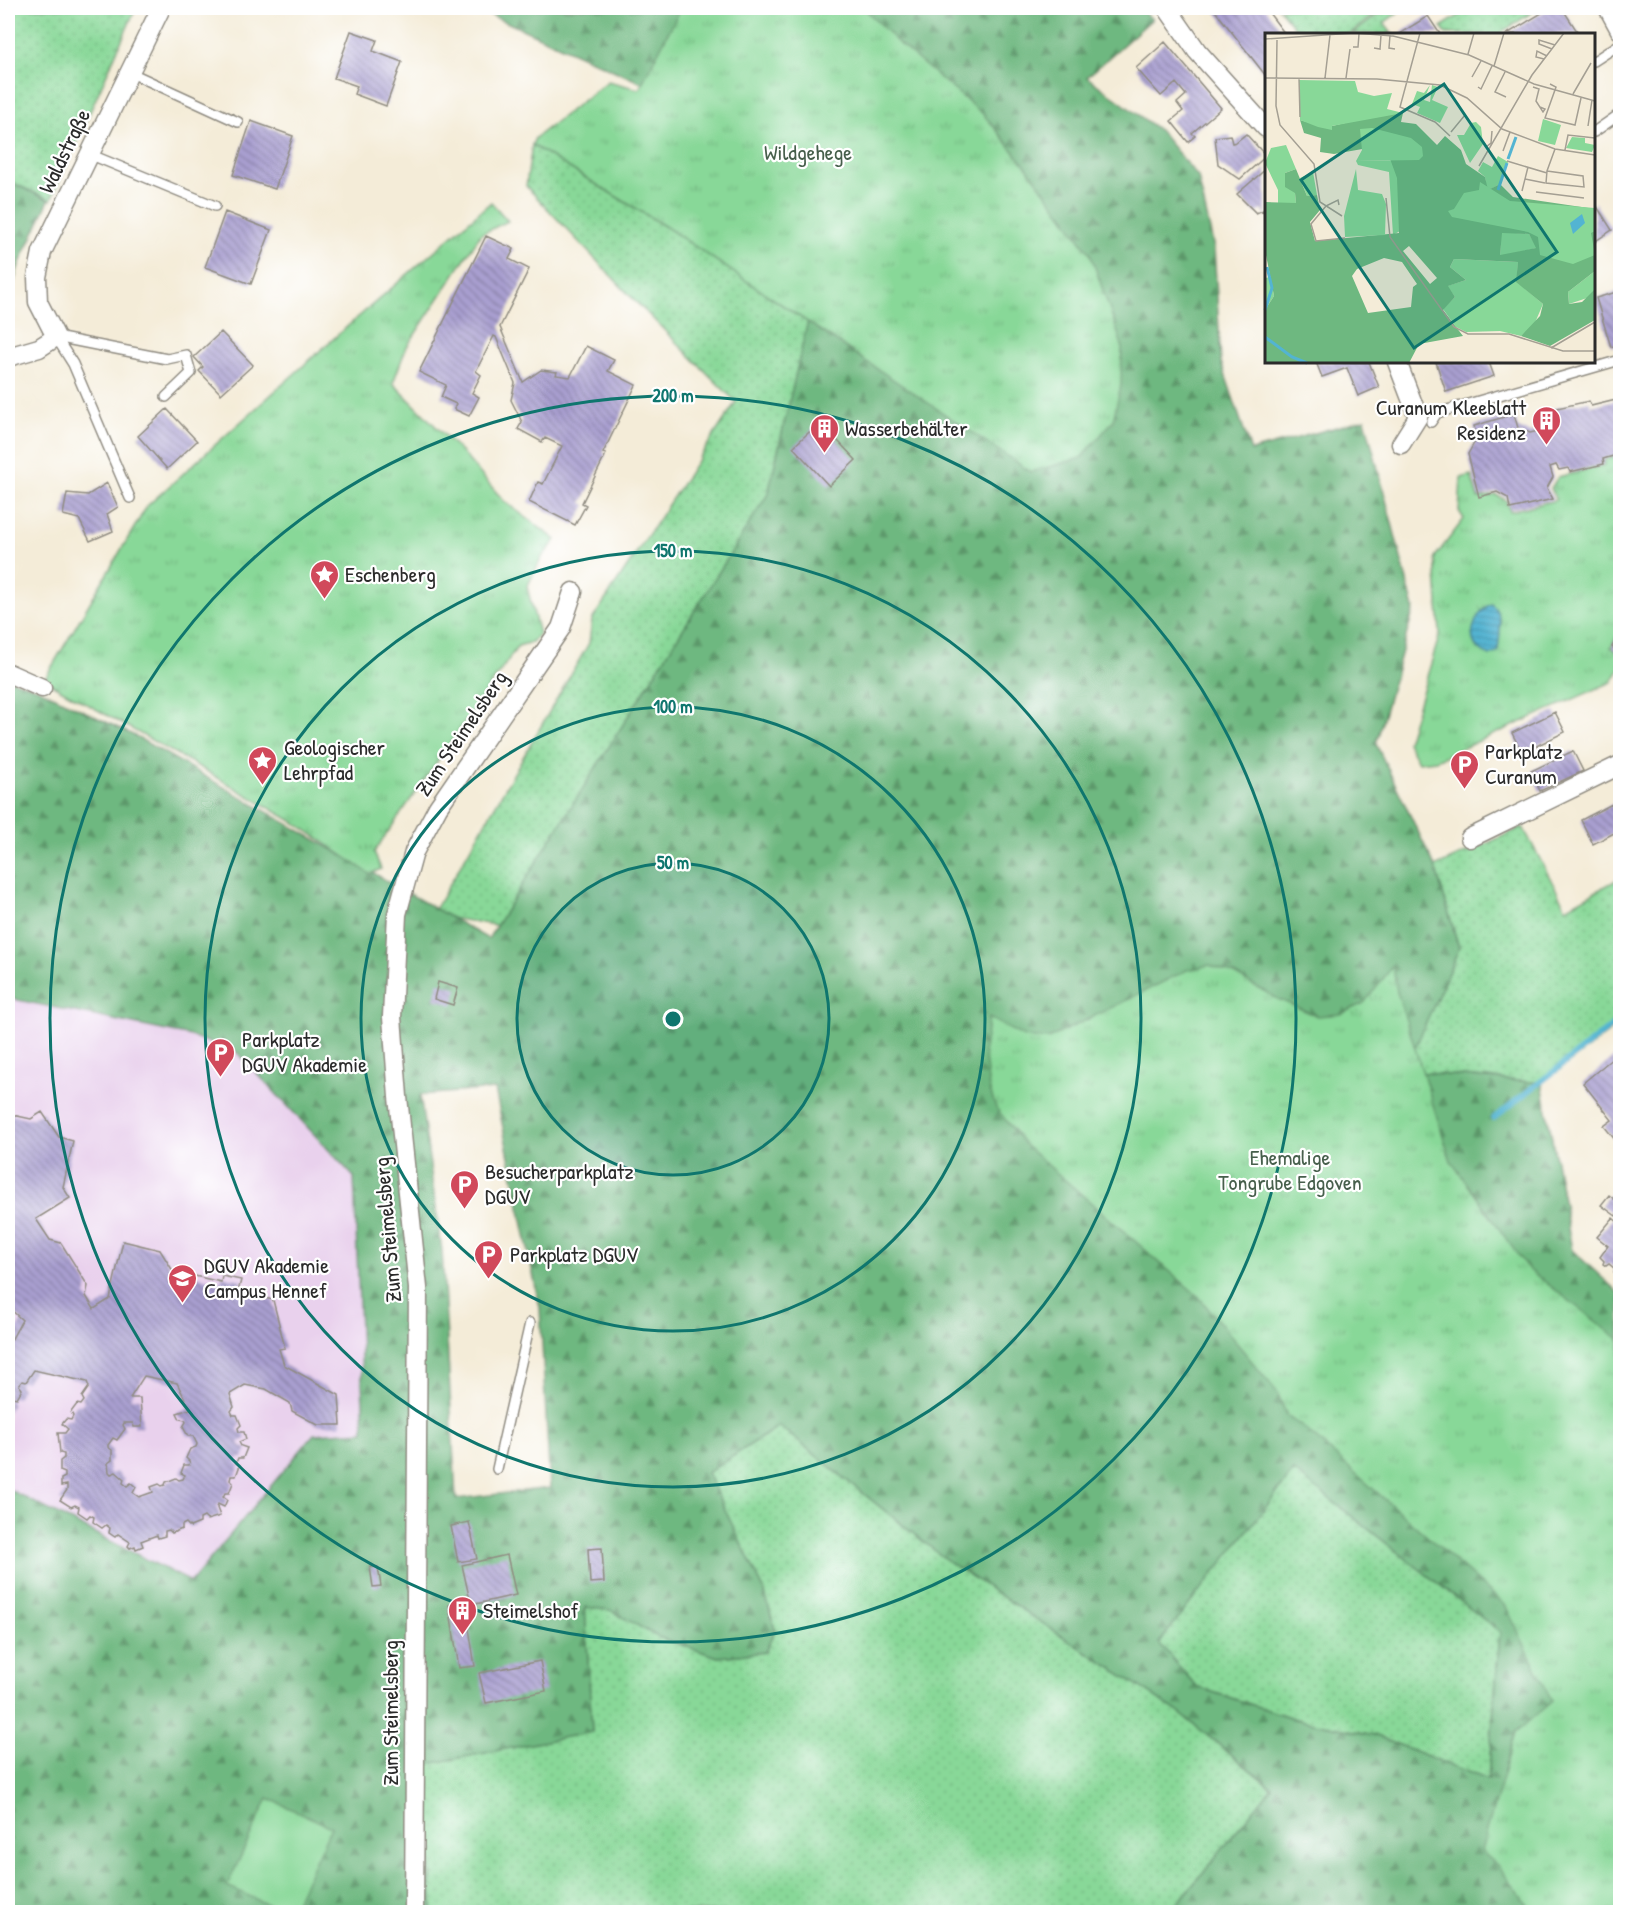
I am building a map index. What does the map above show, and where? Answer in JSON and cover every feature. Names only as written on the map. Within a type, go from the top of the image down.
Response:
[{"type":"street","name":"Waldstraße","points":[[56,337],[38,302],[36,277],[42,252],[161,8]]},
{"type":"street","points":[[1608,8],[1620,30]]},
{"type":"street","points":[[1168,10],[1197,51],[1265,127]]},
{"type":"street","points":[[8,357],[39,348],[56,337]]},
{"type":"street","points":[[1396,363],[1418,417],[1401,444]]},
{"type":"street","name":"Zum Steimelsberg","points":[[414,1912],[418,1288],[392,1017],[397,914],[414,852],[438,807],[561,628],[573,592]]},
{"type":"street","points":[[8,674],[42,688]]},
{"type":"street","points":[[1470,838],[1620,765]]},
{"type":"lane","points":[[1595,60],[1620,44]]},
{"type":"lane","points":[[129,72],[238,122]]},
{"type":"lane","points":[[1595,131],[1620,114]]},
{"type":"lane","points":[[89,154],[215,206]]},
{"type":"lane","points":[[56,337],[167,359],[186,355],[191,373],[166,398]]},
{"type":"lane","points":[[56,337],[72,364],[130,498]]},
{"type":"lane","points":[[1431,422],[1437,413],[1620,360]]},
{"type":"lane","points":[[497,1469],[530,1323]]},
{"type":"shaded area","name":"DGUV Akademie Campus Hennef","points":[[8,998],[191,1036],[238,1053],[354,1177],[364,1432],[314,1434],[191,1582],[8,1489]]},
{"type":"green space","points":[[8,8],[136,8],[51,200],[8,181]]},
{"type":"green space","points":[[475,8],[1138,8],[1152,19],[1087,77],[1160,131],[1198,177],[1214,248],[1221,362],[1251,451],[1365,419],[1414,608],[1376,744],[1435,867],[1459,948],[1405,1071],[1542,1083],[1572,1250],[1620,1294],[1620,1912],[1171,1912],[1272,1787],[1177,1711],[949,1562],[779,1426],[707,1473],[764,1590],[775,1630],[765,1652],[718,1657],[658,1637],[610,1610],[585,1607],[592,1732],[428,1764],[432,1912],[291,1912],[330,1827],[228,1886],[284,1912],[75,1912],[61,1908],[48,1912],[8,1912],[8,1489],[191,1582],[314,1434],[364,1431],[354,1177],[238,1053],[191,1036],[8,998],[8,679],[37,688],[135,736],[488,939],[768,494],[842,173]],"holes":[[[495,1089],[540,1308],[550,1488],[456,1499],[442,1250],[420,1095]],[[1294,1471],[1500,1632],[1488,1780],[1374,1735],[1299,1720],[1197,1687],[1159,1643]]]},
{"type":"green space","name":"Wildgehege","points":[[681,8],[864,8],[898,43],[984,115],[1026,166],[1090,253],[1122,345],[1121,385],[1113,421],[1081,458],[1031,472],[666,227],[532,145],[535,138],[608,81],[639,89]]},
{"type":"green space","points":[[1279,8],[1384,8],[1350,33],[1299,33]]},
{"type":"green space","points":[[1388,8],[1404,8],[1384,23],[1391,33],[1353,33]]},
{"type":"green space","points":[[1461,8],[1539,8],[1501,33],[1445,33],[1441,27],[1463,13]]},
{"type":"green space","points":[[532,145],[666,227],[1031,472],[506,927],[432,915],[589,643],[592,620],[736,402],[633,299],[526,186]]},
{"type":"green space","points":[[8,181],[49,200],[19,265],[8,302]]},
{"type":"green space","points":[[491,202],[508,221],[481,234],[406,348],[393,383],[463,454],[504,501],[556,540],[542,557],[527,587],[539,634],[532,642],[518,646],[374,852],[381,869],[370,874],[297,824],[44,680],[147,506],[342,331]]},
{"type":"green space","points":[[1620,455],[1620,631],[1611,647],[1620,654],[1620,668],[1612,682],[1436,760],[1418,762],[1407,742],[1440,634],[1435,557],[1464,519],[1459,511],[1461,478],[1471,475],[1478,498],[1496,495],[1506,500],[1510,511],[1556,500],[1551,488],[1558,477],[1605,465],[1604,460]]},
{"type":"green space","points":[[1523,827],[1566,908],[1620,878],[1620,1024],[1542,1083],[1404,1071],[1459,948],[1435,867]]},
{"type":"green space","name":"Ehemalige Tongrube Edgoven","points":[[1209,965],[1234,974],[1278,999],[1317,1016],[1341,1014],[1364,1003],[1393,966],[1397,992],[1451,1161],[1527,1268],[1620,1340],[1620,1912],[1533,1912],[1498,1866],[1481,1851],[1515,1733],[1552,1701],[1505,1605],[1304,1428],[1287,1416],[1277,1392],[1198,1296],[1026,1146],[996,1108],[989,1088],[984,1049],[989,1018],[1024,1037],[1048,1039],[1187,970]]},
{"type":"green space","points":[[779,1426],[949,1562],[1177,1711],[1272,1788],[1171,1912],[432,1912],[428,1764],[592,1732],[585,1607],[610,1609],[658,1637],[718,1657],[765,1652],[775,1630],[764,1590],[706,1473]]},
{"type":"green space","points":[[1294,1471],[1500,1632],[1488,1780],[1374,1735],[1299,1720],[1197,1687],[1158,1643]]},
{"type":"green space","points":[[268,1798],[331,1827],[291,1912],[284,1912],[227,1886]]},
{"type":"water","points":[[1491,604],[1498,614],[1500,626],[1498,652],[1490,656],[1476,647],[1472,634],[1482,611]]},
{"type":"building","points":[[1213,8],[1266,9],[1284,33],[1265,33],[1265,75]]},
{"type":"building","points":[[1550,8],[1562,8],[1578,33],[1509,33]]},
{"type":"building","points":[[1428,16],[1439,33],[1401,33]]},
{"type":"building","points":[[351,31],[377,40],[373,51],[402,62],[386,106],[354,94],[357,86],[334,78]]},
{"type":"building","points":[[1165,42],[1221,108],[1192,133],[1195,136],[1188,142],[1171,121],[1183,111],[1177,103],[1186,95],[1176,83],[1161,96],[1136,68]]},
{"type":"building","points":[[251,121],[293,136],[275,189],[233,175]]},
{"type":"building","points":[[1246,134],[1265,155],[1240,179],[1218,164],[1215,137],[1230,135],[1232,143]]},
{"type":"building","points":[[1265,170],[1265,215],[1263,210],[1256,213],[1237,194]]},
{"type":"building","points":[[1595,204],[1612,230],[1595,241]]},
{"type":"building","points":[[225,212],[271,230],[251,284],[205,267]]},
{"type":"building","points":[[486,236],[514,249],[509,259],[529,269],[500,327],[523,382],[541,370],[557,372],[556,375],[570,377],[586,346],[614,360],[608,371],[636,385],[603,453],[606,454],[582,503],[586,505],[575,525],[529,502],[538,482],[543,484],[562,446],[545,438],[542,442],[518,429],[522,422],[511,400],[515,383],[496,337],[494,336],[476,371],[481,375],[472,393],[479,397],[469,416],[454,409],[456,404],[441,397],[446,385],[419,372]]},
{"type":"building","points":[[1620,291],[1620,344],[1611,347],[1596,298]]},
{"type":"building","points":[[221,332],[253,365],[221,394],[199,371],[203,367],[194,357]]},
{"type":"building","points":[[1316,363],[1369,363],[1379,387],[1358,396],[1347,368],[1322,377]]},
{"type":"building","points":[[1436,363],[1489,363],[1494,376],[1446,392]]},
{"type":"building","name":"Curanum Kleeblatt Residenz","points":[[1620,399],[1620,454],[1603,459],[1604,464],[1570,472],[1568,468],[1559,470],[1556,465],[1550,467],[1553,477],[1547,488],[1553,499],[1510,509],[1508,498],[1497,492],[1479,497],[1468,454],[1477,438],[1474,426],[1514,414],[1518,428],[1530,433],[1548,429],[1543,411],[1589,401],[1591,406]]},
{"type":"building","points":[[167,409],[197,441],[167,469],[138,436]]},
{"type":"building","name":"Wasserbehälter","points":[[820,422],[856,460],[829,486],[793,447]]},
{"type":"building","points":[[107,483],[118,507],[107,514],[113,531],[90,541],[79,519],[63,515],[67,493],[88,495]]},
{"type":"building","points":[[1620,633],[1620,653],[1612,647]]},
{"type":"building","points":[[1555,712],[1565,732],[1522,753],[1512,733]]},
{"type":"building","points":[[1573,751],[1583,771],[1540,791],[1531,771]]},
{"type":"building","points":[[1612,804],[1620,821],[1620,830],[1593,844],[1581,820]]},
{"type":"building","points":[[438,982],[458,988],[453,1005],[434,999]]},
{"type":"building","points":[[1620,1052],[1620,1146],[1604,1126],[1612,1120],[1583,1083]]},
{"type":"building","points":[[42,1112],[59,1137],[73,1141],[63,1187],[70,1198],[36,1219],[50,1240],[61,1243],[88,1286],[86,1296],[94,1309],[110,1299],[123,1241],[160,1250],[173,1271],[221,1282],[222,1276],[241,1280],[238,1292],[273,1300],[285,1348],[279,1349],[284,1365],[339,1395],[341,1425],[318,1425],[292,1411],[290,1403],[266,1389],[245,1385],[230,1394],[234,1407],[231,1411],[233,1415],[237,1415],[241,1425],[238,1428],[239,1432],[244,1432],[246,1439],[239,1442],[241,1446],[247,1448],[243,1458],[238,1458],[236,1463],[240,1465],[236,1476],[231,1476],[230,1480],[233,1483],[229,1493],[225,1493],[223,1497],[227,1500],[224,1507],[218,1504],[220,1516],[207,1520],[204,1517],[200,1519],[200,1523],[190,1527],[186,1523],[182,1525],[182,1529],[172,1533],[169,1530],[165,1531],[165,1536],[158,1538],[157,1535],[141,1541],[143,1546],[136,1549],[135,1546],[130,1548],[128,1546],[130,1542],[118,1534],[115,1537],[109,1533],[110,1528],[106,1525],[102,1528],[93,1522],[94,1517],[90,1515],[87,1518],[78,1512],[79,1507],[75,1505],[71,1507],[60,1500],[67,1490],[67,1485],[61,1486],[61,1479],[65,1477],[65,1473],[60,1471],[60,1461],[64,1458],[64,1454],[60,1453],[58,1433],[65,1433],[68,1429],[62,1424],[66,1419],[71,1420],[73,1416],[71,1412],[77,1404],[81,1405],[84,1401],[82,1397],[89,1387],[87,1382],[34,1370],[26,1382],[22,1381],[19,1385],[22,1389],[17,1398],[12,1397],[10,1401],[12,1405],[8,1412],[8,1346],[22,1320],[8,1307],[8,1114],[31,1119]],"holes":[[[144,1376],[177,1383],[190,1409],[177,1413],[180,1419],[186,1422],[183,1427],[188,1436],[193,1436],[197,1444],[196,1447],[190,1449],[186,1458],[190,1462],[189,1465],[184,1465],[181,1473],[185,1475],[183,1479],[176,1478],[166,1482],[165,1485],[159,1484],[151,1487],[153,1492],[139,1497],[133,1493],[136,1487],[131,1483],[127,1486],[123,1483],[124,1479],[116,1472],[111,1474],[109,1472],[108,1463],[112,1460],[112,1450],[108,1445],[113,1438],[117,1440],[125,1429],[124,1423],[133,1423],[134,1427],[142,1427],[140,1398],[130,1398]]]},
{"type":"building","points":[[1609,1195],[1620,1204],[1620,1210],[1616,1216],[1601,1205]]},
{"type":"building","points":[[1613,1218],[1620,1224],[1620,1274],[1616,1274],[1615,1269],[1609,1264],[1606,1266],[1603,1264],[1604,1261],[1600,1257],[1608,1246],[1597,1237]]},
{"type":"building","points":[[469,1522],[477,1559],[458,1562],[451,1526]]},
{"type":"building","points":[[602,1548],[604,1582],[590,1583],[588,1549]]},
{"type":"building","points":[[507,1555],[516,1595],[471,1605],[462,1565]]},
{"type":"building","points":[[370,1567],[378,1567],[381,1586],[373,1587]]},
{"type":"building","name":"Steimelshof","points":[[465,1603],[475,1666],[459,1668],[449,1605]]},
{"type":"building","points":[[540,1661],[546,1691],[486,1703],[479,1673]]},
{"type":"waterway","points":[[1494,1118],[1620,1020]]},
{"type":"place","name":"Curanum Kleeblatt Residenz","points":[[1547,446]]},
{"type":"place","name":"Wasserbehälter","points":[[824,454]]},
{"type":"place","name":"Eschenberg","points":[[324,600]]},
{"type":"place","name":"Geologischer Lehrpfad","points":[[263,786]]},
{"type":"place","name":"Parkplatz Curanum","points":[[1464,790]]},
{"type":"place","name":"Parkplatz DGUV Akademie","points":[[221,1078]]},
{"type":"place","name":"Besucherparkplatz DGUV","points":[[464,1210]]},
{"type":"place","name":"Parkplatz DGUV","points":[[489,1280]]},
{"type":"place","name":"DGUV Akademie Campus Hennef","points":[[183,1304]]},
{"type":"place","name":"Steimelshof","points":[[462,1636]]}]
